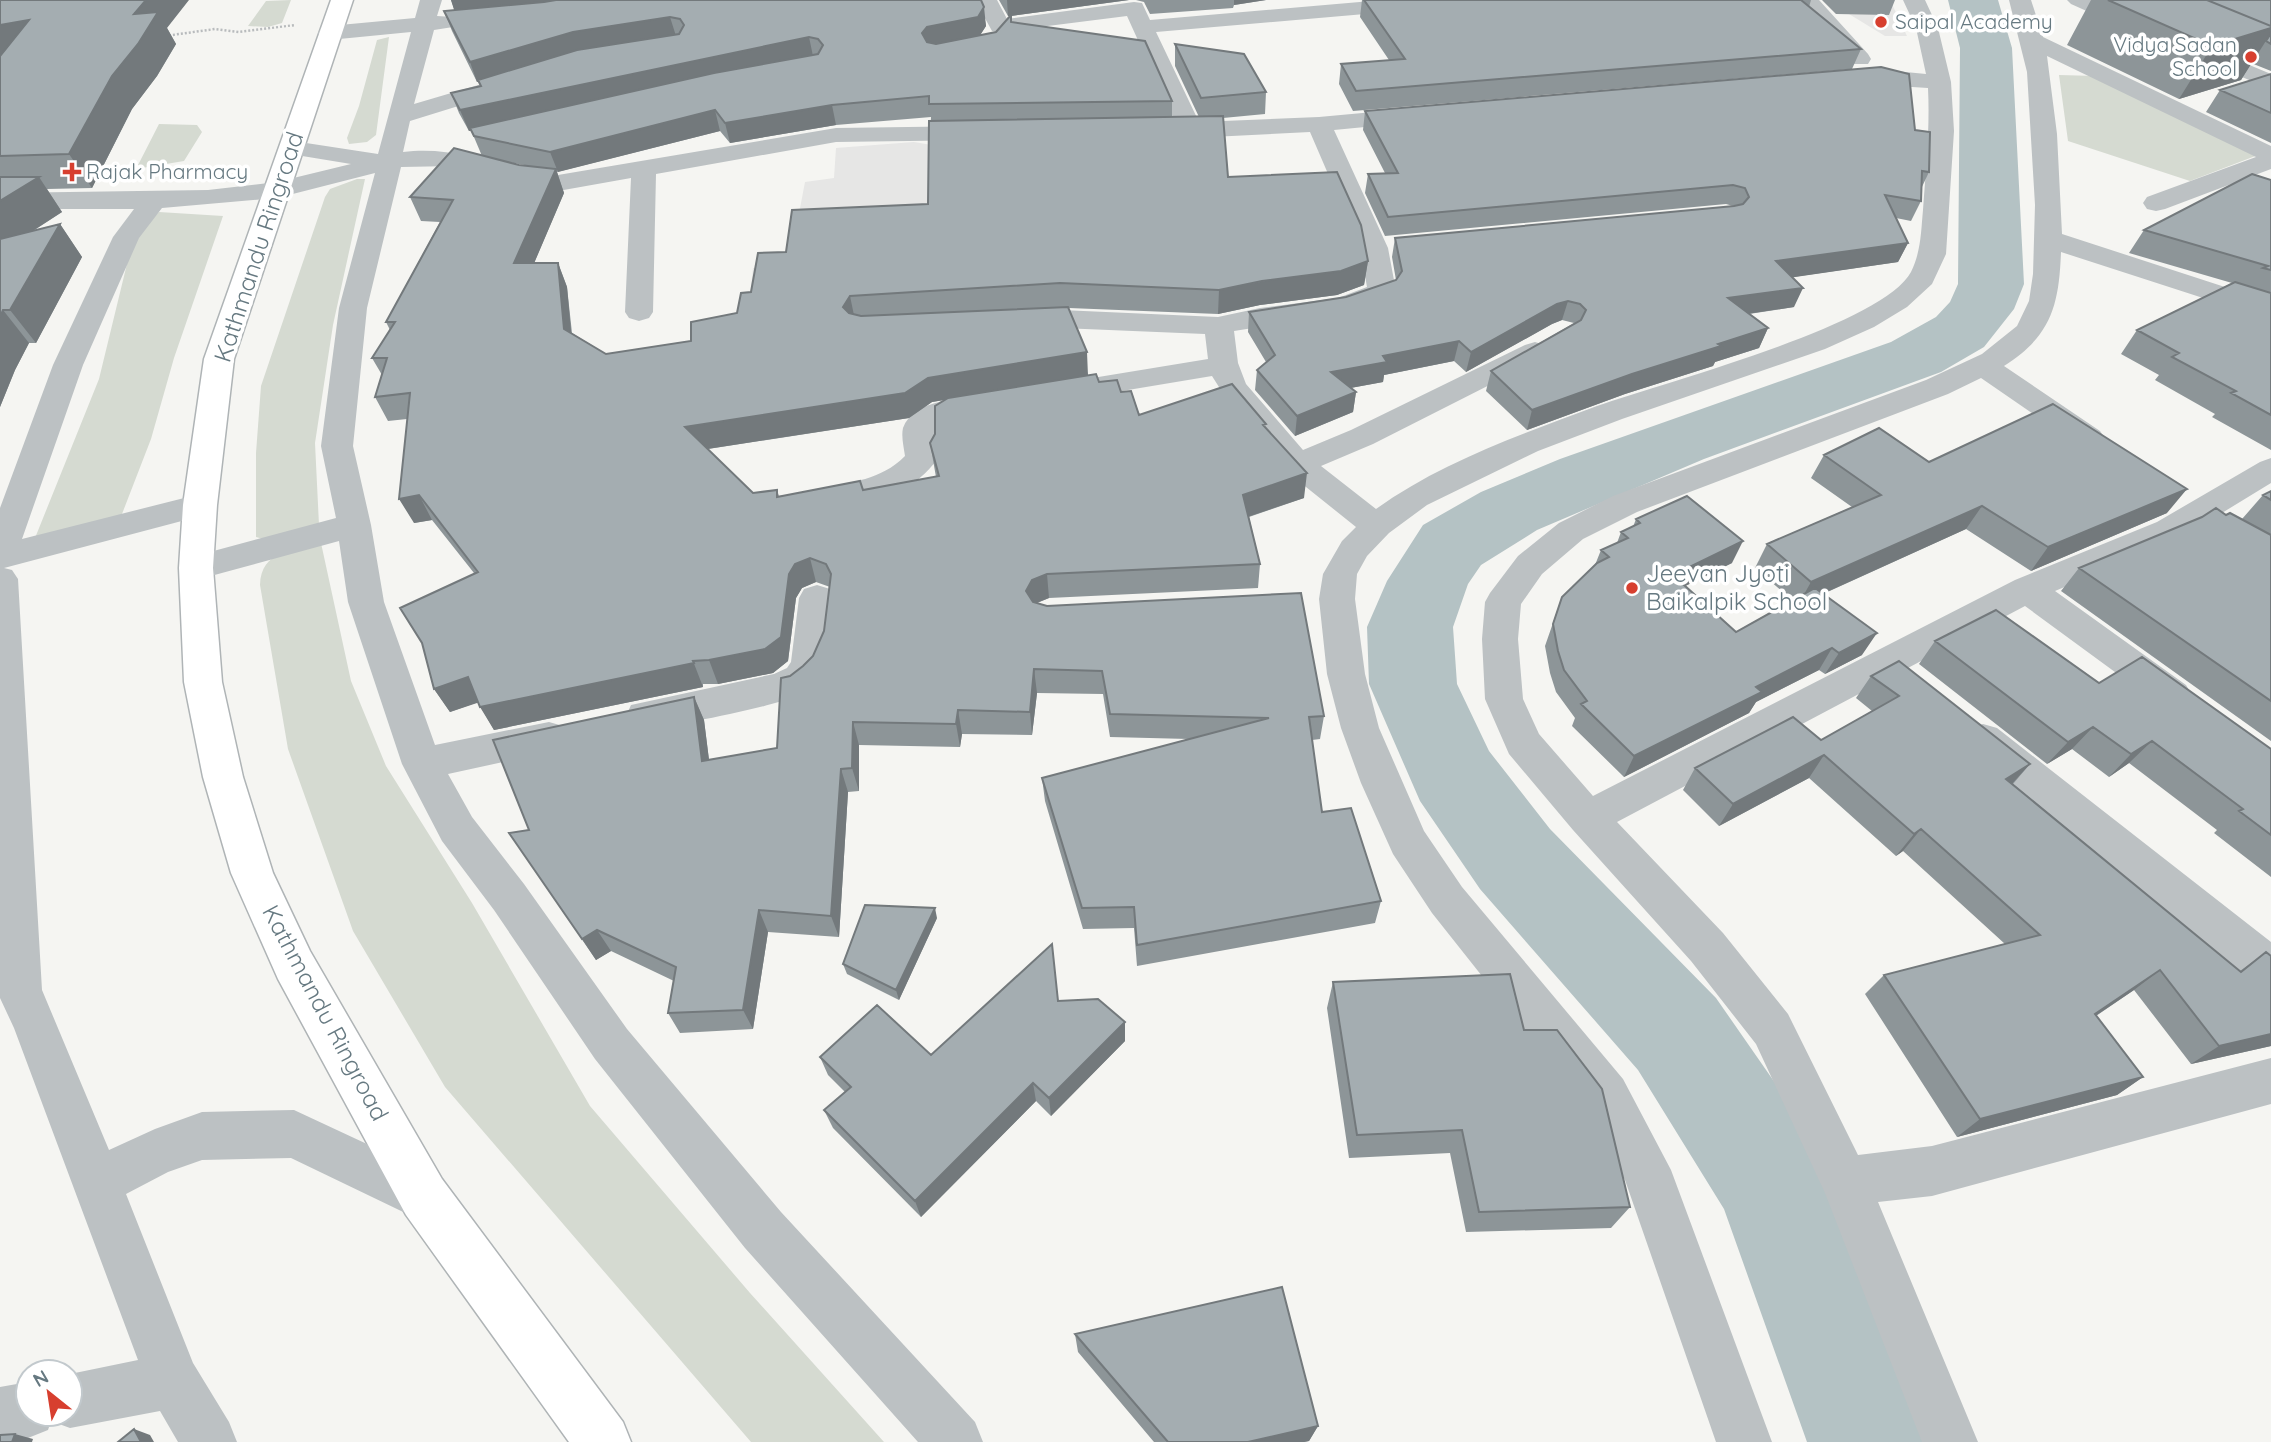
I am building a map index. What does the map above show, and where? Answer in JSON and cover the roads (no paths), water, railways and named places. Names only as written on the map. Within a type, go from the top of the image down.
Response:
[{"type":"highway","name":"Kathmandu Ringroad","points":[[336,15],[293,148],[219,359],[200,505],[196,568],[203,682],[223,777],[253,873],[294,965],[425,1197],[603,1442]]},
{"type":"street","points":[[986,0],[994,35],[1142,12],[1457,0]]},
{"type":"street","points":[[1808,0],[1875,76]]},
{"type":"street","points":[[1744,1442],[1646,1170],[1606,1095],[1447,900],[1409,842],[1381,783],[1360,728],[1323,599],[1354,549],[1377,525],[1415,497],[1527,444],[1611,412],[1815,343],[1864,321],[1897,301],[1922,278],[1933,254],[1942,131],[1939,82],[1927,28],[1914,0]]},
{"type":"street","points":[[2049,9],[2154,32]]},
{"type":"street","points":[[2049,9],[2181,109],[2271,157]]},
{"type":"street","points":[[1950,1442],[1845,1181],[1772,1029],[1707,947],[1587,818],[1523,743],[1504,699],[1500,639],[1503,602],[1530,565],[1571,531],[1625,504],[1937,387],[1983,366],[2022,341],[2039,317],[2050,239],[2040,81],[2049,9]]},
{"type":"street","points":[[1142,12],[1191,131]]},
{"type":"street","points":[[336,15],[439,15],[394,141],[353,308],[337,446],[354,525],[366,602],[422,764],[457,829],[509,897],[611,1044],[763,1230],[955,1442]]},
{"type":"street","points":[[2180,43],[2270,81]]},
{"type":"street","points":[[1835,80],[1875,76],[1939,82]]},
{"type":"street","points":[[0,201],[153,202],[277,190],[394,141],[528,77]]},
{"type":"street","points":[[2231,93],[2270,81]]},
{"type":"street","points":[[2181,109],[2206,101]]},
{"type":"street","points":[[1152,131],[1319,124],[1442,113]]},
{"type":"street","points":[[996,322],[1061,319],[1219,326],[1243,318],[1335,308],[1367,299],[1382,291],[1388,247],[1319,124]]},
{"type":"street","points":[[394,141],[438,157],[486,164],[535,182],[558,183],[836,135],[1008,133]]},
{"type":"street","points":[[293,148],[394,141],[470,140]]},
{"type":"street","points":[[2157,203],[2271,157]]},
{"type":"street","points":[[639,313],[644,168]]},
{"type":"street","points":[[0,556],[68,365],[126,237],[153,202]]},
{"type":"street","points":[[2050,239],[2271,311]]},
{"type":"street","points":[[1219,326],[1223,365],[1230,383],[1270,435],[1334,497],[1377,525]]},
{"type":"street","points":[[1297,464],[1362,438],[1521,360],[1563,332]]},
{"type":"street","points":[[800,499],[873,491],[909,472],[922,459],[919,428],[925,419],[943,412],[1223,365]]},
{"type":"street","points":[[1983,366],[2108,451]]},
{"type":"street","points":[[1587,818],[2027,589],[2169,530],[2271,469]]},
{"type":"street","points":[[0,556],[200,505]]},
{"type":"street","points":[[196,568],[354,525]]},
{"type":"street","points":[[0,579],[20,992],[173,1381],[209,1442]]},
{"type":"street","points":[[2027,589],[2204,717]]},
{"type":"street","points":[[422,764],[783,687],[800,678],[809,663],[817,598]]},
{"type":"street","points":[[1885,662],[1918,688]]},
{"type":"street","points":[[1951,714],[2149,869],[2271,969]]},
{"type":"street","points":[[1845,1181],[1932,1171],[2271,1081]]},
{"type":"street","points":[[96,1183],[155,1153],[202,1136],[294,1134],[425,1197]]},
{"type":"street","points":[[84,1398],[173,1381]]},
{"type":"waterway","points":[[1873,1442],[1771,1177],[1677,1034],[1515,859],[1453,774],[1413,684],[1410,627],[1428,581],[1452,545],[1509,511],[1677,442],[1916,357],[1960,332],[1980,309],[1991,284],[1986,48],[1973,0]]},
{"type":"place","name":"Saipal Academy","points":[[1881,22]]},
{"type":"place","name":"Vidya Sadan School","points":[[2251,57]]},
{"type":"place","name":"Rajak Pharmacy","points":[[72,172]]},
{"type":"place","name":"Jeevan Jyoti Baikalpik School","points":[[1632,588]]}]
